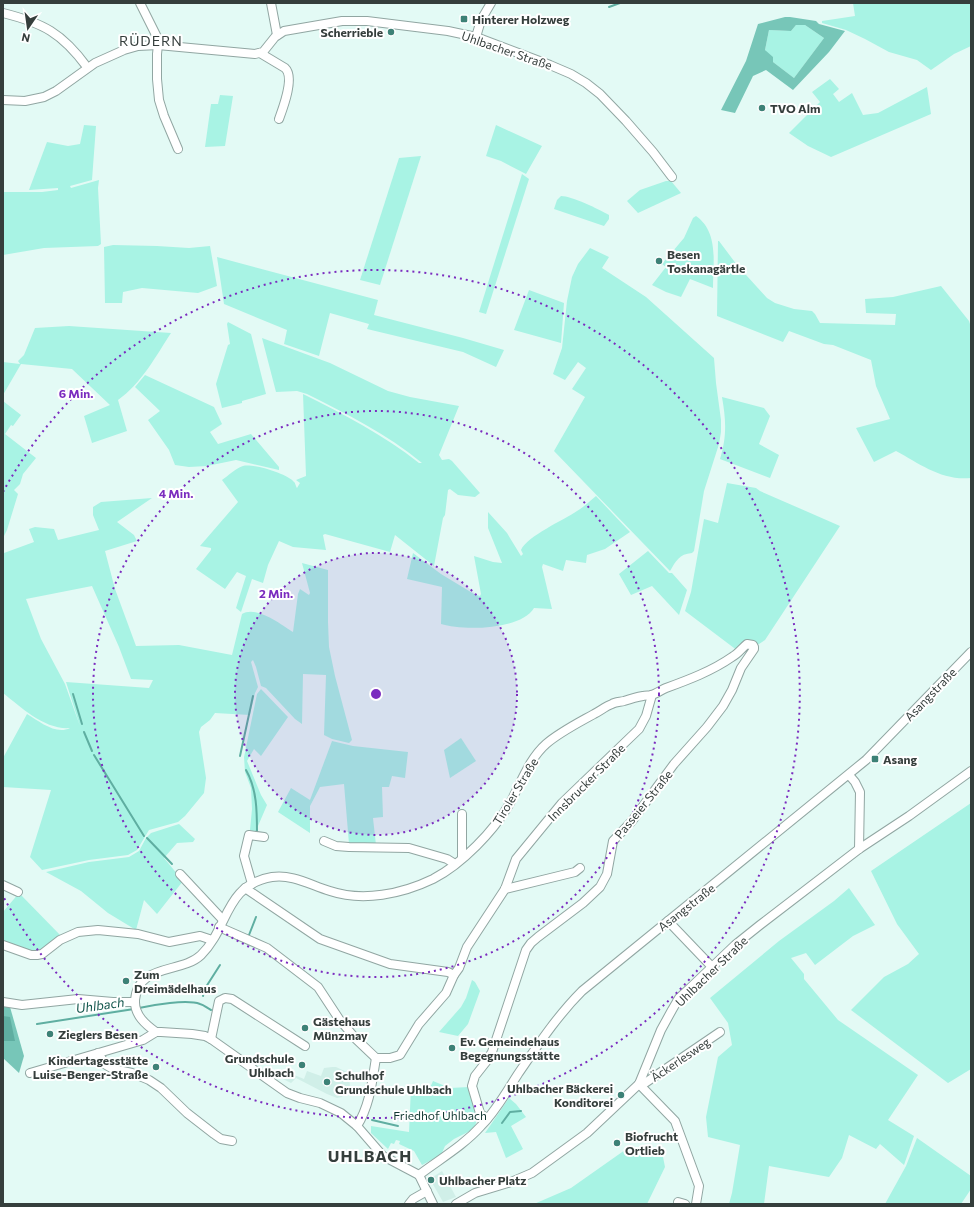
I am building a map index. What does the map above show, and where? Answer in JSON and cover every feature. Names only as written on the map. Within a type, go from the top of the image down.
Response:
[{"type":"street","points":[[140,3],[156,36],[158,45],[156,54],[159,100],[164,116],[178,148]]},
{"type":"street","points":[[3,100],[25,101],[44,97],[56,91],[87,67],[127,49],[142,45],[158,45],[239,54],[260,53],[264,51],[277,35],[271,3]]},
{"type":"street","points":[[476,38],[481,20],[492,3]]},
{"type":"street","points":[[3,13],[37,24],[57,34],[74,50],[87,67]]},
{"type":"street","name":"Uhlbacher Straße","points":[[277,35],[284,31],[298,28],[338,22],[360,21],[448,31],[476,38],[550,64],[571,74],[600,94],[653,152],[672,177]]},
{"type":"street","points":[[260,53],[285,68],[288,72],[288,92],[280,119]]},
{"type":"street","name":"Passeier Straße","points":[[487,1119],[480,1113],[472,1086],[475,1076],[492,1052],[526,950],[531,943],[583,903],[600,886],[607,874],[613,841],[632,821],[674,764],[707,727],[723,706],[732,690],[740,669],[754,649],[754,646],[752,644],[747,644],[734,656],[718,665],[684,682],[652,695],[611,704]]},
{"type":"street","name":"Asangstraße","points":[[419,1175],[438,1163],[464,1142],[487,1119],[535,1048],[568,1005],[582,991],[878,750],[971,652]]},
{"type":"street","name":"Innsbrucker Straße","points":[[376,1058],[390,1058],[400,1055],[418,1024],[446,993],[454,975],[459,968],[467,947],[505,888],[516,859],[562,803],[638,729],[646,716],[652,695]]},
{"type":"street","name":"Tiroler Straße","points":[[136,1006],[138,988],[146,978],[157,972],[195,959],[203,953],[212,940],[234,900],[241,891],[249,886],[274,877],[288,877],[338,894],[371,896],[396,891],[422,883],[437,876],[462,858],[483,839],[497,823],[511,801],[530,764],[542,748],[560,734],[611,704]]},
{"type":"street","name":"Uhlbacher Straße","points":[[456,1204],[475,1193],[511,1182],[532,1173],[588,1133],[639,1084],[661,1030],[680,998],[713,968],[735,945],[858,849],[909,816],[971,771]]},
{"type":"street","points":[[849,775],[855,782],[860,792],[858,849]]},
{"type":"street","points":[[462,814],[462,858]]},
{"type":"street","points":[[264,837],[248,835],[244,856],[249,886],[320,939],[390,964],[448,972],[454,975]]},
{"type":"street","points":[[324,841],[343,847],[409,848],[447,858],[454,864]]},
{"type":"street","points":[[505,888],[575,872],[580,868]]},
{"type":"street","points":[[180,874],[221,924],[267,948],[318,987],[339,1019],[356,1039],[376,1058],[368,1104],[357,1126]]},
{"type":"street","points":[[3,885],[18,892]]},
{"type":"street","points":[[668,921],[713,968]]},
{"type":"street","points":[[3,945],[31,955],[37,955],[42,954],[60,940],[78,932],[98,930],[138,934],[169,942],[200,936],[212,940]]},
{"type":"street","points":[[3,1002],[22,1005],[78,998],[136,1006],[143,1022],[156,1032]]},
{"type":"street","points":[[210,1039],[219,1001],[228,998],[232,999],[305,1046]]},
{"type":"street","points":[[30,1073],[143,1040],[156,1032],[205,1036],[286,1093],[331,1107],[349,1119],[383,1156],[419,1175],[433,1204]]},
{"type":"street","name":"Äckerlesweg","points":[[639,1084],[645,1083],[720,1032]]},
{"type":"street","points":[[98,1054],[106,1065],[113,1069],[132,1073],[148,1080],[160,1088],[187,1113],[214,1134],[221,1139],[232,1141]]},
{"type":"street","points":[[639,1084],[675,1121],[699,1186],[696,1204]]},
{"type":"street","points":[[409,1204],[413,1199],[427,1192]]},
{"type":"shaded area","points":[[790,17],[816,21],[819,24],[845,31],[829,52],[793,90],[766,70],[753,76],[735,113],[721,110],[746,61],[758,24]],"holes":[[[796,25],[805,25],[824,38],[794,78],[773,62],[773,57],[765,50],[769,30],[791,31]]]},
{"type":"shaded area","points":[[3,1005],[10,1007],[24,1056],[19,1073],[3,1058]]},
{"type":"shaded area","points":[[3,1016],[10,1017],[15,1041],[3,1041]]},
{"type":"shaded area","name":"Schulhof Grundschule Uhlbach","points":[[336,1067],[349,1073],[350,1087],[342,1097],[337,1098],[327,1094],[296,1078],[291,1083],[281,1078],[287,1072],[304,1079],[307,1071],[321,1076],[324,1068]]},
{"type":"shaded area","points":[[442,1171],[456,1197],[443,1202],[430,1179]]},
{"type":"green space","points":[[853,3],[971,3],[971,46],[954,54],[931,70],[917,60],[889,52],[846,30],[822,23],[822,21],[855,16]]},
{"type":"green space","points":[[796,25],[805,25],[824,38],[794,78],[773,62],[765,50],[769,30],[791,31]]},
{"type":"green space","points":[[830,79],[839,89],[833,94],[839,102],[852,93],[863,115],[878,113],[927,87],[931,114],[831,157],[808,146],[789,133],[820,102],[812,92]]},
{"type":"green space","points":[[220,95],[233,96],[225,146],[205,147],[211,104],[218,104]]},
{"type":"green space","points":[[84,125],[96,126],[92,180],[70,186],[71,188],[99,180],[98,188],[101,244],[98,246],[44,248],[3,255],[3,192],[42,192],[58,190],[58,188],[29,190],[47,142],[68,146],[80,144]]},
{"type":"green space","points":[[496,125],[542,146],[526,174],[501,161],[486,156]]},
{"type":"green space","points":[[421,156],[380,285],[360,280],[399,158]]},
{"type":"green space","points":[[522,174],[529,179],[486,314],[479,312]]},
{"type":"green space","points":[[666,181],[671,181],[681,193],[638,213],[627,201],[640,190]]},
{"type":"green space","points":[[561,196],[572,198],[592,206],[609,215],[609,219],[604,226],[554,209],[557,200]]},
{"type":"green space","points":[[696,216],[708,230],[711,239],[714,258],[713,288],[690,279],[681,297],[652,285],[666,267],[662,264],[684,238],[693,218]]},
{"type":"green space","points":[[718,241],[737,265],[767,298],[775,303],[794,309],[812,311],[820,323],[895,325],[896,314],[866,313],[865,299],[893,297],[941,286],[969,321],[971,327],[971,478],[950,477],[941,474],[896,451],[874,462],[856,428],[890,419],[876,386],[871,360],[833,345],[824,344],[789,331],[783,342],[717,316]]},
{"type":"green space","points":[[113,245],[189,248],[210,246],[217,286],[198,293],[142,288],[123,292],[122,303],[105,303],[104,247]]},
{"type":"green space","points":[[590,248],[609,257],[602,268],[646,297],[714,358],[721,420],[719,444],[704,491],[694,551],[681,556],[670,571],[554,451],[585,397],[572,389],[586,368],[578,362],[565,380],[553,374],[562,348],[567,301],[572,277],[578,264]]},
{"type":"green space","points":[[217,257],[378,300],[374,315],[504,350],[496,367],[463,352],[367,329],[369,324],[330,313],[319,356],[284,344],[287,330],[224,304]]},
{"type":"green space","points":[[529,290],[564,303],[561,343],[514,330]]},
{"type":"green space","points":[[228,322],[251,334],[266,394],[242,401],[242,403],[222,408],[216,384],[228,345],[230,344]]},
{"type":"green space","points":[[69,326],[171,333],[141,378],[118,400],[127,431],[92,443],[84,416],[110,405],[72,369],[21,364],[3,395],[3,362],[20,364],[18,361],[24,355],[35,328]]},
{"type":"green space","points":[[262,338],[330,363],[388,391],[410,397],[459,406],[439,455],[442,460],[449,459],[452,461],[480,493],[475,497],[458,495],[450,489],[448,490],[445,515],[443,518],[434,566],[395,535],[390,552],[325,534],[323,535],[326,550],[293,547],[279,541],[268,565],[263,583],[252,579],[241,612],[236,608],[246,576],[237,572],[225,589],[196,569],[211,550],[211,548],[200,546],[238,502],[222,480],[238,468],[248,465],[285,476],[294,482],[297,488],[300,483],[296,480],[306,476],[303,394],[363,426],[392,443],[419,463],[422,463],[381,434],[307,394],[297,391],[276,392]]},
{"type":"green space","points":[[145,375],[214,407],[222,424],[210,432],[218,444],[251,434],[279,467],[279,470],[236,460],[207,466],[189,467],[175,465],[169,450],[148,420],[160,411],[135,387]]},
{"type":"green space","points":[[722,397],[764,408],[770,416],[759,444],[779,455],[770,478],[720,459],[724,443],[725,428]]},
{"type":"green space","points":[[3,401],[21,415],[13,426],[11,425],[5,434],[36,458],[23,474],[20,484],[14,490],[18,494],[7,530],[3,538]]},
{"type":"green space","points":[[727,483],[756,488],[840,526],[765,640],[759,644],[755,644],[738,651],[685,611],[691,592],[704,519],[718,523]]},
{"type":"green space","points":[[596,496],[630,532],[605,549],[587,555],[586,563],[566,560],[563,571],[543,564],[542,567],[552,609],[534,608],[527,615],[517,621],[491,627],[463,628],[441,624],[442,587],[407,579],[413,553],[441,574],[474,594],[480,596],[481,594],[474,556],[493,562],[502,563],[488,528],[488,512],[507,533],[521,556],[523,554],[521,550],[530,539],[585,506]]},
{"type":"green space","points":[[152,498],[117,522],[134,535],[137,541],[105,551],[115,589],[136,646],[179,645],[232,655],[242,614],[248,612],[254,612],[269,617],[293,632],[300,589],[309,595],[310,593],[302,563],[328,570],[329,647],[352,740],[349,743],[332,739],[324,735],[326,675],[303,674],[302,724],[295,719],[266,688],[261,686],[253,660],[251,662],[258,687],[255,693],[250,715],[215,713],[210,720],[201,727],[199,732],[206,778],[204,793],[185,816],[178,822],[149,830],[137,850],[128,855],[89,860],[42,870],[30,857],[51,790],[3,787],[3,758],[27,714],[54,729],[65,730],[70,728],[61,728],[43,722],[34,717],[3,693],[3,551],[4,553],[34,542],[29,529],[35,527],[54,529],[58,540],[99,530],[93,515],[93,507],[101,502]],"holes":[[[92,586],[119,647],[131,679],[153,680],[149,688],[66,682],[80,726],[65,684],[41,639],[26,599]]]},
{"type":"green space","points":[[648,551],[669,573],[672,573],[687,590],[679,615],[652,586],[631,595],[619,574]]},
{"type":"green space","points":[[261,689],[288,717],[261,756],[254,749],[247,761],[261,795],[267,805],[255,833],[250,830],[252,809],[251,788],[245,772],[244,757],[257,694]]},
{"type":"green space","points":[[461,738],[476,761],[450,778],[444,750]]},
{"type":"green space","points":[[332,741],[353,746],[408,752],[405,778],[392,776],[389,787],[382,787],[383,817],[373,818],[376,845],[349,844],[344,784],[320,787],[310,806],[310,833],[278,812],[291,788],[310,800]]},
{"type":"green space","points":[[971,803],[971,1069],[948,1083],[851,1010],[884,977],[908,964],[919,954],[897,924],[871,871]]},
{"type":"green space","points":[[179,824],[195,839],[193,842],[177,843],[164,858],[183,881],[157,914],[144,900],[136,930],[108,913],[81,891],[46,872],[89,862],[129,857],[139,851],[146,838],[151,833]]},
{"type":"green space","points":[[849,888],[875,925],[853,936],[815,965],[806,953],[791,958],[804,974],[804,979],[838,1020],[918,1075],[888,1120],[914,1136],[904,1165],[880,1144],[876,1149],[849,1135],[842,1158],[829,1177],[769,1166],[764,1204],[729,1204],[740,1145],[708,1137],[706,1117],[718,1057],[732,1045],[728,1023],[710,998],[779,941],[834,901]]},
{"type":"green space","points":[[19,893],[62,937],[37,953],[3,943],[3,912]]},
{"type":"green space","points":[[472,980],[475,982],[480,991],[468,1024],[458,1036],[439,1032],[461,1007],[466,998]]},
{"type":"green space","name":"Friedhof Uhlbach","points":[[433,1081],[450,1088],[469,1087],[478,1115],[474,1129],[454,1139],[445,1146],[441,1155],[422,1165],[414,1151],[399,1144],[400,1141],[396,1140],[394,1144],[391,1143],[388,1149],[371,1133],[371,1126],[409,1132],[411,1087],[429,1090]]},
{"type":"green space","points":[[509,1098],[516,1104],[526,1117],[511,1126],[523,1149],[506,1158],[496,1132],[485,1133]]},
{"type":"green space","points":[[917,1138],[971,1176],[971,1189],[961,1204],[885,1204],[906,1166]]},
{"type":"green space","points":[[625,1150],[662,1152],[665,1167],[647,1204],[534,1204],[571,1188]]},
{"type":"waterway","points":[[609,7],[620,3]]},
{"type":"waterway","points":[[73,694],[82,724]]},
{"type":"waterway","points":[[240,756],[253,696]]},
{"type":"waterway","points":[[84,732],[92,751]]},
{"type":"waterway","points":[[94,755],[144,836]]},
{"type":"waterway","points":[[246,770],[250,777],[254,793],[257,833]]},
{"type":"waterway","points":[[147,838],[172,864]]},
{"type":"waterway","points":[[249,935],[256,917]]},
{"type":"waterway","points":[[203,996],[204,990],[220,965]]},
{"type":"waterway","name":"Uhlbach","points":[[139,1008],[153,1005],[187,1002],[201,1004],[211,1010]]},
{"type":"waterway","name":"Uhlbach","points":[[37,1024],[134,1009]]},
{"type":"waterway","name":"Uhlbach","points":[[502,1123],[510,1112],[521,1111]]},
{"type":"waterway","name":"Uhlbach","points":[[372,1120],[398,1126]]},
{"type":"place","name":"Hinterer Holzweg","points":[[464,19]]},
{"type":"place","name":"Scherrieble","points":[[391,32]]},
{"type":"place","name":"TVO Alm","points":[[762,108]]},
{"type":"place","name":"Besen Toskanagärtle","points":[[659,261]]},
{"type":"place","name":"Asang","points":[[875,759]]},
{"type":"place","name":"Zum Dreimädelhaus","points":[[126,981]]},
{"type":"place","name":"Gästehaus Münzmay","points":[[305,1028]]},
{"type":"place","name":"Zieglers Besen","points":[[50,1034]]},
{"type":"place","name":"Ev. Gemeindehaus Begegnungsstätte","points":[[452,1048]]},
{"type":"place","name":"Grundschule Uhlbach","points":[[302,1065]]},
{"type":"place","name":"Kindertagesstätte Luise-Benger-Straße","points":[[156,1067]]},
{"type":"place","name":"Schulhof Grundschule Uhlbach","points":[[327,1082]]},
{"type":"place","name":"Uhlbacher Bäckerei Konditorei","points":[[621,1095]]},
{"type":"place","name":"Biofrucht Ortlieb","points":[[617,1143]]},
{"type":"place","name":"Uhlbacher Platz","points":[[431,1180]]},
{"type":"district","name":"RÜDERN","points":[[151,40]]},
{"type":"district","name":"UHLBACH","points":[[370,1155]]}]
